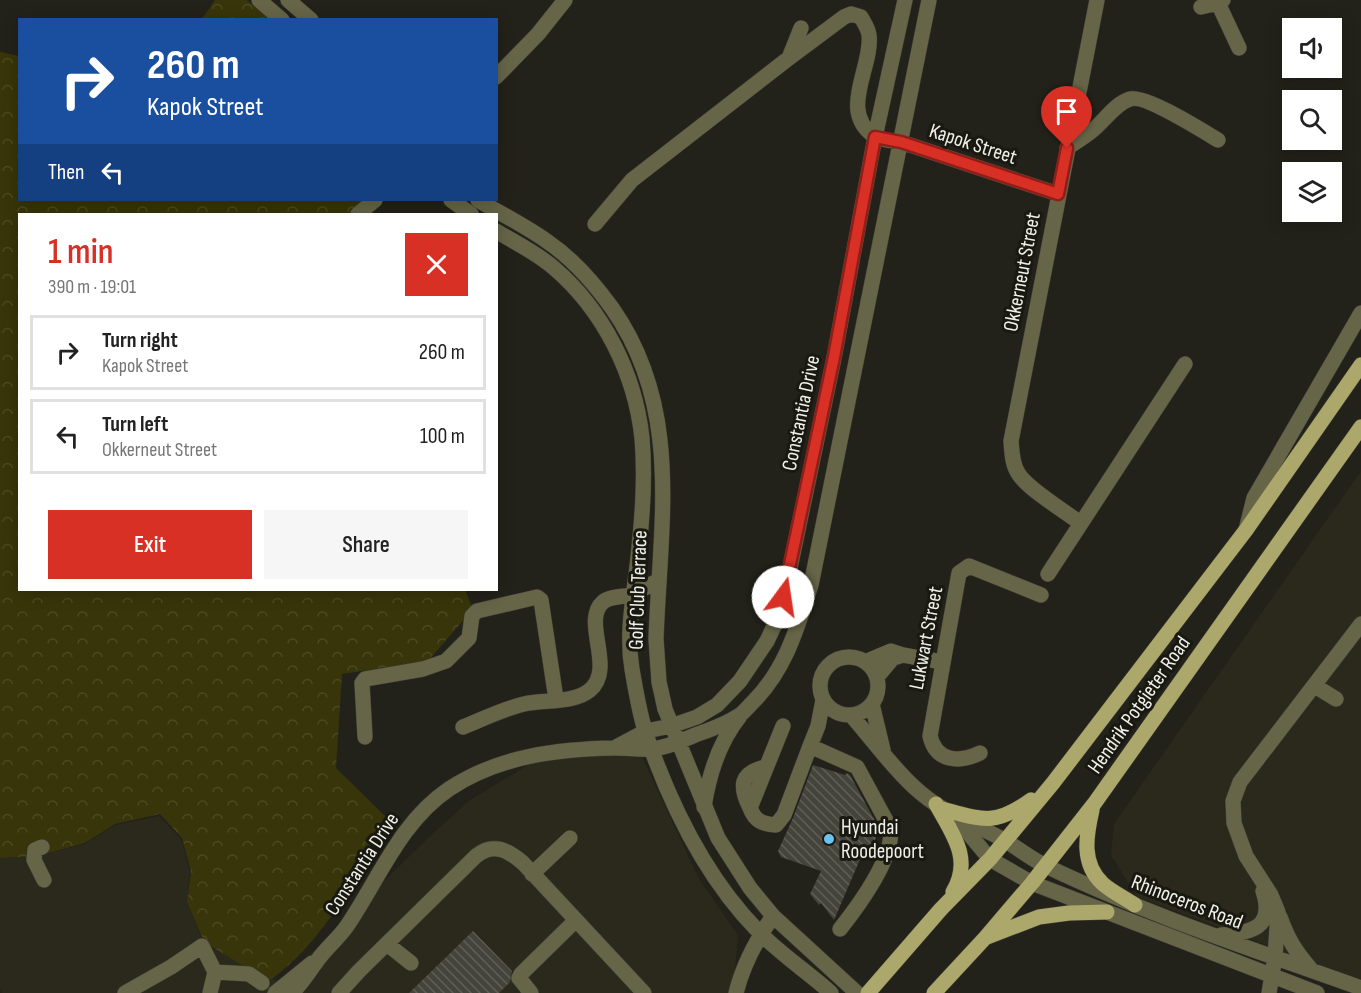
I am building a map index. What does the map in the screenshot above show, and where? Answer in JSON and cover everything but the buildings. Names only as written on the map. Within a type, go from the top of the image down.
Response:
[{"type":"main road","name":"Hendrik Potgieter Road","points":[[941,909],[990,859],[1053,783],[1246,530],[1361,365]]},
{"type":"main road","name":"Hendrik Potgieter Road","points":[[934,993],[1032,883],[1094,804],[1361,427]]},
{"type":"main road","points":[[944,810],[976,819],[1002,818],[1053,783]]},
{"type":"main road","points":[[1094,804],[1086,836],[1091,869],[1104,885],[1135,905]]},
{"type":"main road","points":[[868,993],[941,909],[960,880],[962,857],[944,810]]},
{"type":"main road","points":[[985,938],[1039,918],[1069,913],[1107,912]]},
{"type":"street","points":[[259,0],[280,18]]},
{"type":"street","points":[[288,0],[309,18]]},
{"type":"street","points":[[498,75],[538,34],[565,0]]},
{"type":"street","name":"Constantia Drive","points":[[614,748],[646,731],[697,717],[717,705],[731,692],[756,658],[774,626],[787,582],[836,347],[875,137],[905,0]]},
{"type":"street","name":"Constantia Drive","points":[[292,993],[306,979],[317,960],[348,925],[392,850],[410,825],[434,800],[450,788],[478,772],[508,760],[541,753],[614,748],[652,749],[678,742],[715,728],[742,714],[763,692],[777,672],[796,631],[811,585],[929,0]]},
{"type":"street","name":"Okkerneut Street","points":[[1080,523],[1032,488],[1018,474],[1012,457],[1011,441],[1097,0]]},
{"type":"street","points":[[1201,7],[1220,1],[1239,48]]},
{"type":"street","points":[[595,224],[632,180],[789,58],[844,17],[852,14],[861,17],[869,34],[869,48],[858,95],[858,111],[860,120],[875,137]]},
{"type":"street","points":[[789,58],[801,28]]},
{"type":"street","points":[[1067,148],[1092,131],[1122,103],[1131,98],[1141,99],[1182,118],[1218,140]]},
{"type":"street","name":"Kapok Street","points":[[875,137],[901,142],[1058,194]]},
{"type":"street","points":[[359,213],[374,201]]},
{"type":"street","points":[[452,201],[470,213]]},
{"type":"street","name":"Golf Club Terrace","points":[[480,201],[549,242],[579,268],[602,294],[630,338],[651,389],[660,427],[663,466],[657,666],[671,726],[704,807],[733,864],[773,916],[857,993]]},
{"type":"street","name":"Golf Club Terrace","points":[[498,232],[532,251],[554,268],[590,307],[622,362],[633,393],[642,438],[643,469],[640,546],[629,642],[646,731],[673,799],[699,852],[737,907],[760,934],[827,989]]},
{"type":"street","points":[[1246,530],[1254,498],[1361,313]]},
{"type":"street","points":[[854,375],[836,347],[862,337]]},
{"type":"street","points":[[1047,574],[1185,363]]},
{"type":"street","name":"Lukwart Street","points":[[980,753],[960,759],[944,758],[932,742],[930,726],[960,573],[969,566],[1041,595]]},
{"type":"street","points":[[463,727],[514,707],[579,697],[597,682],[601,672],[596,623],[598,609],[605,600],[633,594],[658,580]]},
{"type":"street","points":[[633,594],[657,613]]},
{"type":"street","points":[[364,737],[362,683],[365,679],[423,669],[446,661],[469,639],[472,616],[477,611],[537,597],[541,600],[556,699]]},
{"type":"street","points":[[1313,971],[1294,950],[1271,895],[1246,856],[1233,823],[1233,801],[1240,782],[1361,624]]},
{"type":"street","points":[[865,662],[891,651],[942,662]]},
{"type":"street","points":[[877,677],[893,658],[903,655]]},
{"type":"street","points":[[783,726],[765,767],[752,770],[745,777],[742,787],[753,816],[763,824],[776,825],[784,815],[818,726],[823,700],[820,690],[824,672],[838,659],[856,658],[865,662],[877,677],[878,686],[872,704],[865,711],[844,714],[818,726]]},
{"type":"street","points":[[1315,686],[1336,699]]},
{"type":"street","points":[[823,700],[844,714],[884,753],[914,787],[944,810],[990,859]]},
{"type":"street","points":[[872,704],[884,753]]},
{"type":"street","points":[[704,807],[709,778],[723,742],[742,714]]},
{"type":"street","points":[[810,746],[857,767],[889,826],[892,836],[872,885],[840,930]]},
{"type":"street","name":"Rhinoceros Road","points":[[944,810],[1005,840],[1045,866],[1135,905],[1361,988]]},
{"type":"street","points":[[532,874],[570,838]]},
{"type":"street","points":[[42,847],[35,850],[34,858],[44,880]]},
{"type":"street","points":[[339,993],[483,851],[491,848],[504,849],[523,863],[644,993]]},
{"type":"street","name":"Rhinoceros Road","points":[[990,859],[1032,883],[1317,993]]},
{"type":"street","points":[[1212,935],[1242,934],[1261,925],[1266,906],[1258,877]]},
{"type":"street","points":[[1269,993],[1270,976],[1275,957],[1278,912]]},
{"type":"street","points":[[736,993],[760,934],[773,916]]},
{"type":"street","points":[[531,993],[522,984],[520,974],[575,921]]},
{"type":"street","points":[[387,944],[411,963]]},
{"type":"street","points":[[125,993],[202,946],[215,972],[210,993]]},
{"type":"street","name":"Constantia Drive","points":[[275,993],[307,965],[317,960]]},
{"type":"street","points":[[215,972],[249,974],[262,983]]},
{"type":"shaded area","points":[[1361,471],[1361,980],[1137,897],[1111,855],[1114,824]]},
{"type":"shaded area","points":[[546,754],[642,757],[699,879],[738,935],[733,993],[2,993],[0,989],[0,858],[38,856],[85,844],[115,825],[159,816],[181,839],[190,872],[187,902],[203,942],[288,987],[308,956],[429,837],[470,800]]},
{"type":"green space","points":[[215,0],[247,0],[268,18],[203,18]]},
{"type":"green space","points":[[0,52],[18,56],[18,201],[378,201],[366,213],[18,213],[18,591],[465,591],[473,609],[428,661],[342,674],[336,768],[389,820],[338,907],[323,928],[289,965],[269,981],[204,942],[187,902],[191,872],[182,838],[160,814],[115,824],[85,843],[38,856],[0,858]]},
{"type":"place","name":"Hyundai Roodepoort","points":[[829,839]]},
{"type":"route","points":[[783,597],[834,357],[875,137],[901,142],[1058,194],[1067,148]]}]
